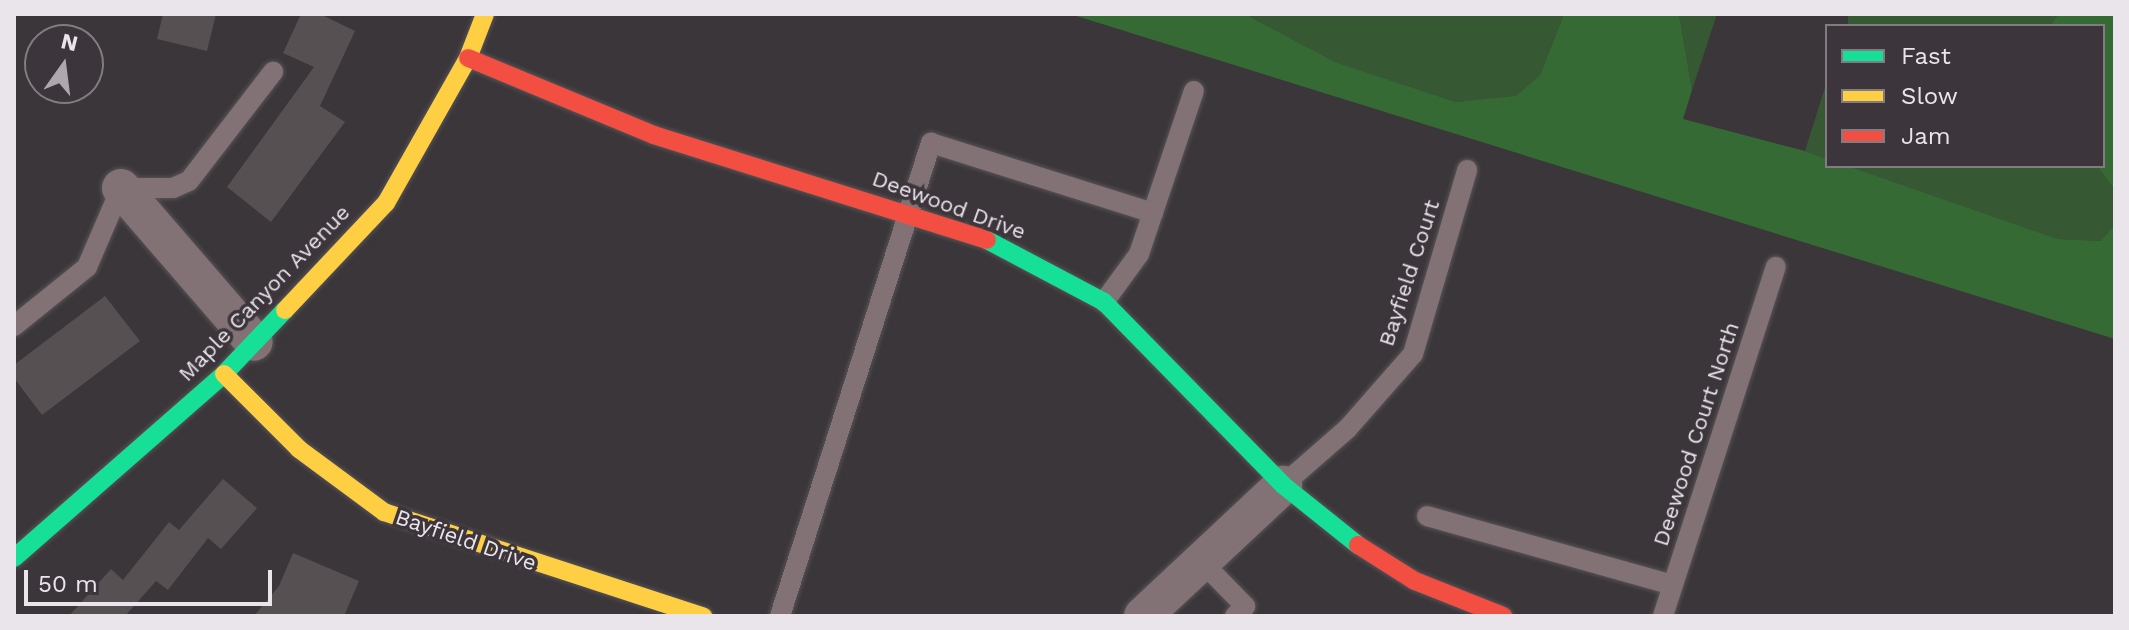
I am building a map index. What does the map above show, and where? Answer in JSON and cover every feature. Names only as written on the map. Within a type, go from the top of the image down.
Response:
[{"type":"street","name":"Maple Canyon Avenue","points":[[14,558],[224,374],[386,203],[468,58],[485,14]]},
{"type":"street","name":"Deewood Drive","points":[[468,58],[654,135],[995,243],[1104,302],[1283,485],[1415,581],[1503,616]]},
{"type":"street","points":[[121,188],[254,342]]},
{"type":"street","name":"Bayfield Drive","points":[[224,374],[299,449],[384,512],[703,616]]},
{"type":"street","points":[[1143,616],[1283,485]]},
{"type":"lane","points":[[14,326],[87,267],[121,188],[173,188],[189,181],[273,72]]},
{"type":"lane","points":[[1104,302],[1139,254],[1194,91]]},
{"type":"lane","points":[[780,616],[931,143],[1153,213]]},
{"type":"lane","name":"Bayfield Court","points":[[1283,485],[1348,428],[1413,354],[1467,170]]},
{"type":"lane","name":"Deewood Court North","points":[[1663,616],[1776,267]]},
{"type":"lane","points":[[1427,516],[1672,585]]},
{"type":"lane","points":[[1202,562],[1245,606],[1235,616]]},
{"type":"green space","points":[[1070,14],[1245,14],[1335,62],[1456,102],[1516,96],[1540,75],[1564,14],[1679,14],[1692,90],[1683,119],[1805,151],[1825,158],[1825,168],[1854,168],[2058,239],[2101,241],[2115,224],[2115,339]]},
{"type":"green space","points":[[1245,14],[1564,14],[1540,75],[1516,97],[1456,102],[1335,62]]},
{"type":"green space","points":[[1679,14],[1717,14],[1692,90]]},
{"type":"green space","points":[[1848,14],[2059,14],[2059,24],[1848,24]]},
{"type":"green space","points":[[2059,14],[2115,14],[2115,190],[2098,168],[2105,168],[2105,24],[2052,24]]},
{"type":"green space","points":[[1825,87],[1825,158],[1805,151]]},
{"type":"green space","points":[[1854,168],[2098,168],[2115,190],[2115,224],[2101,241],[2058,239]]},
{"type":"building","points":[[163,14],[216,14],[207,51],[157,39]]},
{"type":"building","points":[[301,14],[320,14],[355,31],[320,106],[345,122],[271,222],[227,187],[314,67],[283,53]]},
{"type":"building","points":[[105,296],[140,341],[42,415],[14,378],[14,365]]},
{"type":"building","points":[[223,479],[257,508],[221,549],[208,538],[168,590],[156,581],[125,616],[69,616],[111,569],[123,580],[169,522],[179,530]]},
{"type":"building","points":[[293,553],[359,581],[344,616],[254,616],[279,586]]},
{"type":"traffic: fast","points":[[987,240],[1104,302],[1283,485],[1358,545]]},
{"type":"traffic: fast","points":[[14,558],[224,374],[285,310]]},
{"type":"traffic: slow","points":[[285,310],[386,203],[468,58],[485,14]]},
{"type":"traffic: slow","points":[[224,374],[299,449],[384,512],[703,616]]},
{"type":"traffic: jam","points":[[468,58],[654,135],[987,240]]},
{"type":"traffic: jam","points":[[1358,545],[1415,581],[1503,616]]}]
